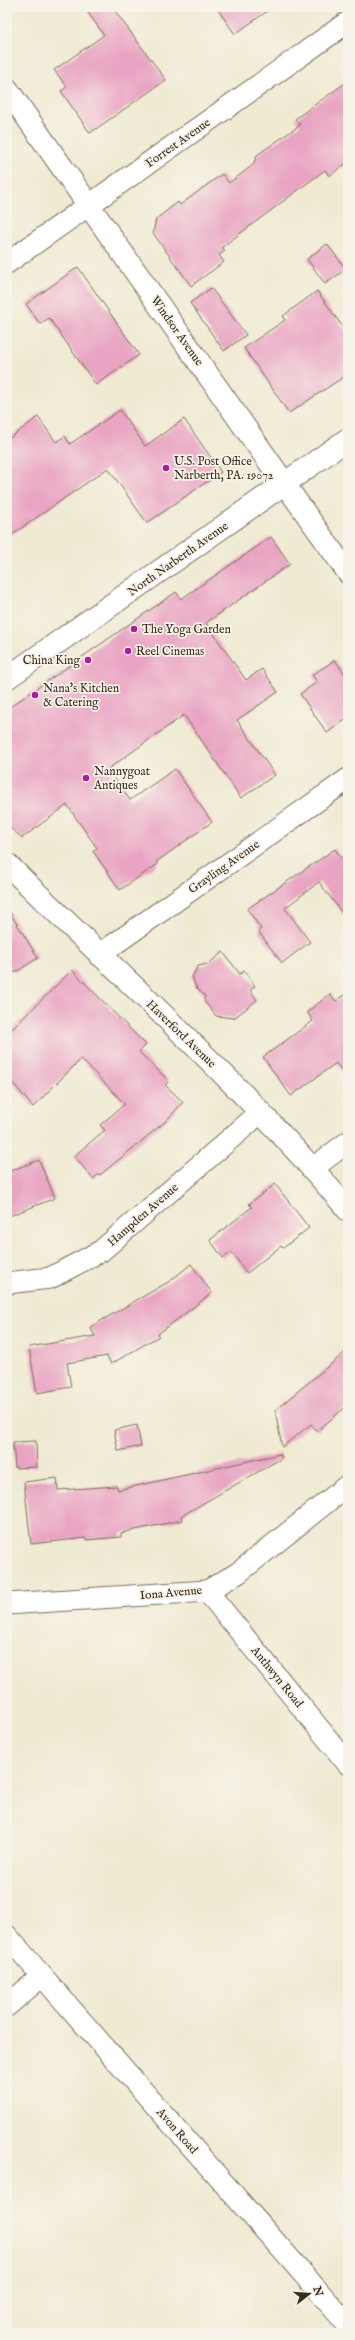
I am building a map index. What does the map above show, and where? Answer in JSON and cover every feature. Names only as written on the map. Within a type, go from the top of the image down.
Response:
[{"type":"street","name":"Forrest Avenue","points":[[7,263],[348,22]]},
{"type":"street","name":"Windsor Avenue","points":[[7,89],[348,573]]},
{"type":"street","name":"North Narberth Avenue","points":[[7,678],[348,439]]},
{"type":"street","name":"Grayling Avenue","points":[[99,955],[348,779]]},
{"type":"street","name":"Haverford Avenue","points":[[7,864],[261,1112],[313,1168],[348,1210]]},
{"type":"street","name":"Hampden Avenue","points":[[7,1283],[50,1278],[101,1251],[261,1112]]},
{"type":"street","points":[[313,1168],[348,1142]]},
{"type":"street","name":"Iona Avenue","points":[[7,1604],[206,1591],[238,1573],[348,1485]]},
{"type":"street","name":"Anthwyn Road","points":[[206,1591],[348,1764]]},
{"type":"street","name":"Avon Road","points":[[7,1936],[348,2325]]},
{"type":"street","points":[[7,2006],[42,1976]]},
{"type":"building","points":[[84,7],[112,7],[166,80],[90,133],[61,91],[67,87],[54,70],[104,35]]},
{"type":"building","points":[[216,7],[273,7],[235,34]]},
{"type":"building","points":[[348,81],[348,162],[329,176],[325,170],[222,247],[225,251],[219,255],[224,262],[191,286],[153,233],[156,219],[178,202],[180,205],[222,174],[229,183],[253,165],[257,155],[300,125],[295,119]]},
{"type":"building","points":[[327,244],[346,269],[325,284],[307,259]]},
{"type":"building","points":[[78,267],[139,355],[96,385],[49,318],[40,324],[26,304]]},
{"type":"building","points":[[211,288],[246,335],[224,351],[190,303]]},
{"type":"building","points":[[317,291],[348,334],[348,374],[289,413],[244,348],[285,320],[283,316]]},
{"type":"building","points":[[120,410],[145,446],[184,419],[221,472],[147,523],[108,468],[7,538],[7,440],[38,417],[56,442],[65,436],[70,444]]},
{"type":"building","points":[[271,537],[290,564],[206,623],[246,680],[262,669],[278,692],[237,720],[275,775],[241,798],[184,715],[108,769],[130,800],[175,769],[212,822],[156,862],[158,864],[120,890],[93,851],[97,848],[67,805],[22,838],[7,825],[7,709],[176,592],[181,599]]},
{"type":"building","points":[[335,660],[348,679],[348,718],[327,733],[300,694],[317,682],[312,675]]},
{"type":"building","points":[[335,849],[348,867],[348,921],[319,882],[285,908],[310,942],[282,963],[258,931],[261,929],[247,909]]},
{"type":"building","points":[[7,908],[38,958],[14,973],[7,963]]},
{"type":"building","points":[[223,952],[240,974],[244,971],[255,986],[250,990],[257,1000],[234,1018],[216,1016],[204,1001],[205,996],[196,987],[192,977],[198,966],[208,964]]},
{"type":"building","points":[[72,970],[146,1045],[139,1052],[169,1081],[165,1085],[183,1102],[166,1121],[100,1175],[99,1174],[93,1179],[74,1156],[105,1130],[100,1125],[125,1104],[81,1059],[33,1107],[7,1076],[7,1034]]},
{"type":"building","points":[[348,993],[348,1078],[336,1063],[291,1096],[263,1057],[313,1021],[307,1012],[330,994],[336,1001]]},
{"type":"building","points":[[39,1160],[55,1198],[7,1217],[7,1172]]},
{"type":"building","points":[[275,1184],[309,1228],[283,1248],[281,1246],[247,1273],[231,1252],[223,1258],[210,1240],[252,1207],[249,1204]]},
{"type":"building","points":[[191,1264],[212,1293],[158,1334],[159,1336],[111,1364],[107,1356],[67,1363],[71,1387],[37,1393],[29,1347],[95,1336],[90,1327],[170,1281]]},
{"type":"building","points":[[348,1350],[348,1405],[317,1431],[311,1424],[282,1447],[275,1410]]},
{"type":"building","points":[[137,1425],[141,1446],[118,1451],[114,1430]]},
{"type":"building","points":[[36,1441],[37,1467],[15,1468],[13,1442]]},
{"type":"building","points":[[280,1454],[282,1458],[181,1516],[182,1520],[121,1533],[121,1537],[86,1540],[86,1538],[31,1544],[24,1482],[57,1478],[58,1490],[117,1486],[118,1490]]},
{"type":"place","name":"U.S. Post Office Narberth, PA. 19072","points":[[166,468]]},
{"type":"place","name":"The Yoga Garden","points":[[134,629]]},
{"type":"place","name":"Reel Cinemas","points":[[128,651]]},
{"type":"place","name":"China King","points":[[88,660]]},
{"type":"place","name":"Nana's Kitchen & Catering","points":[[35,695]]},
{"type":"place","name":"Nannygoat Antiques","points":[[86,778]]}]
